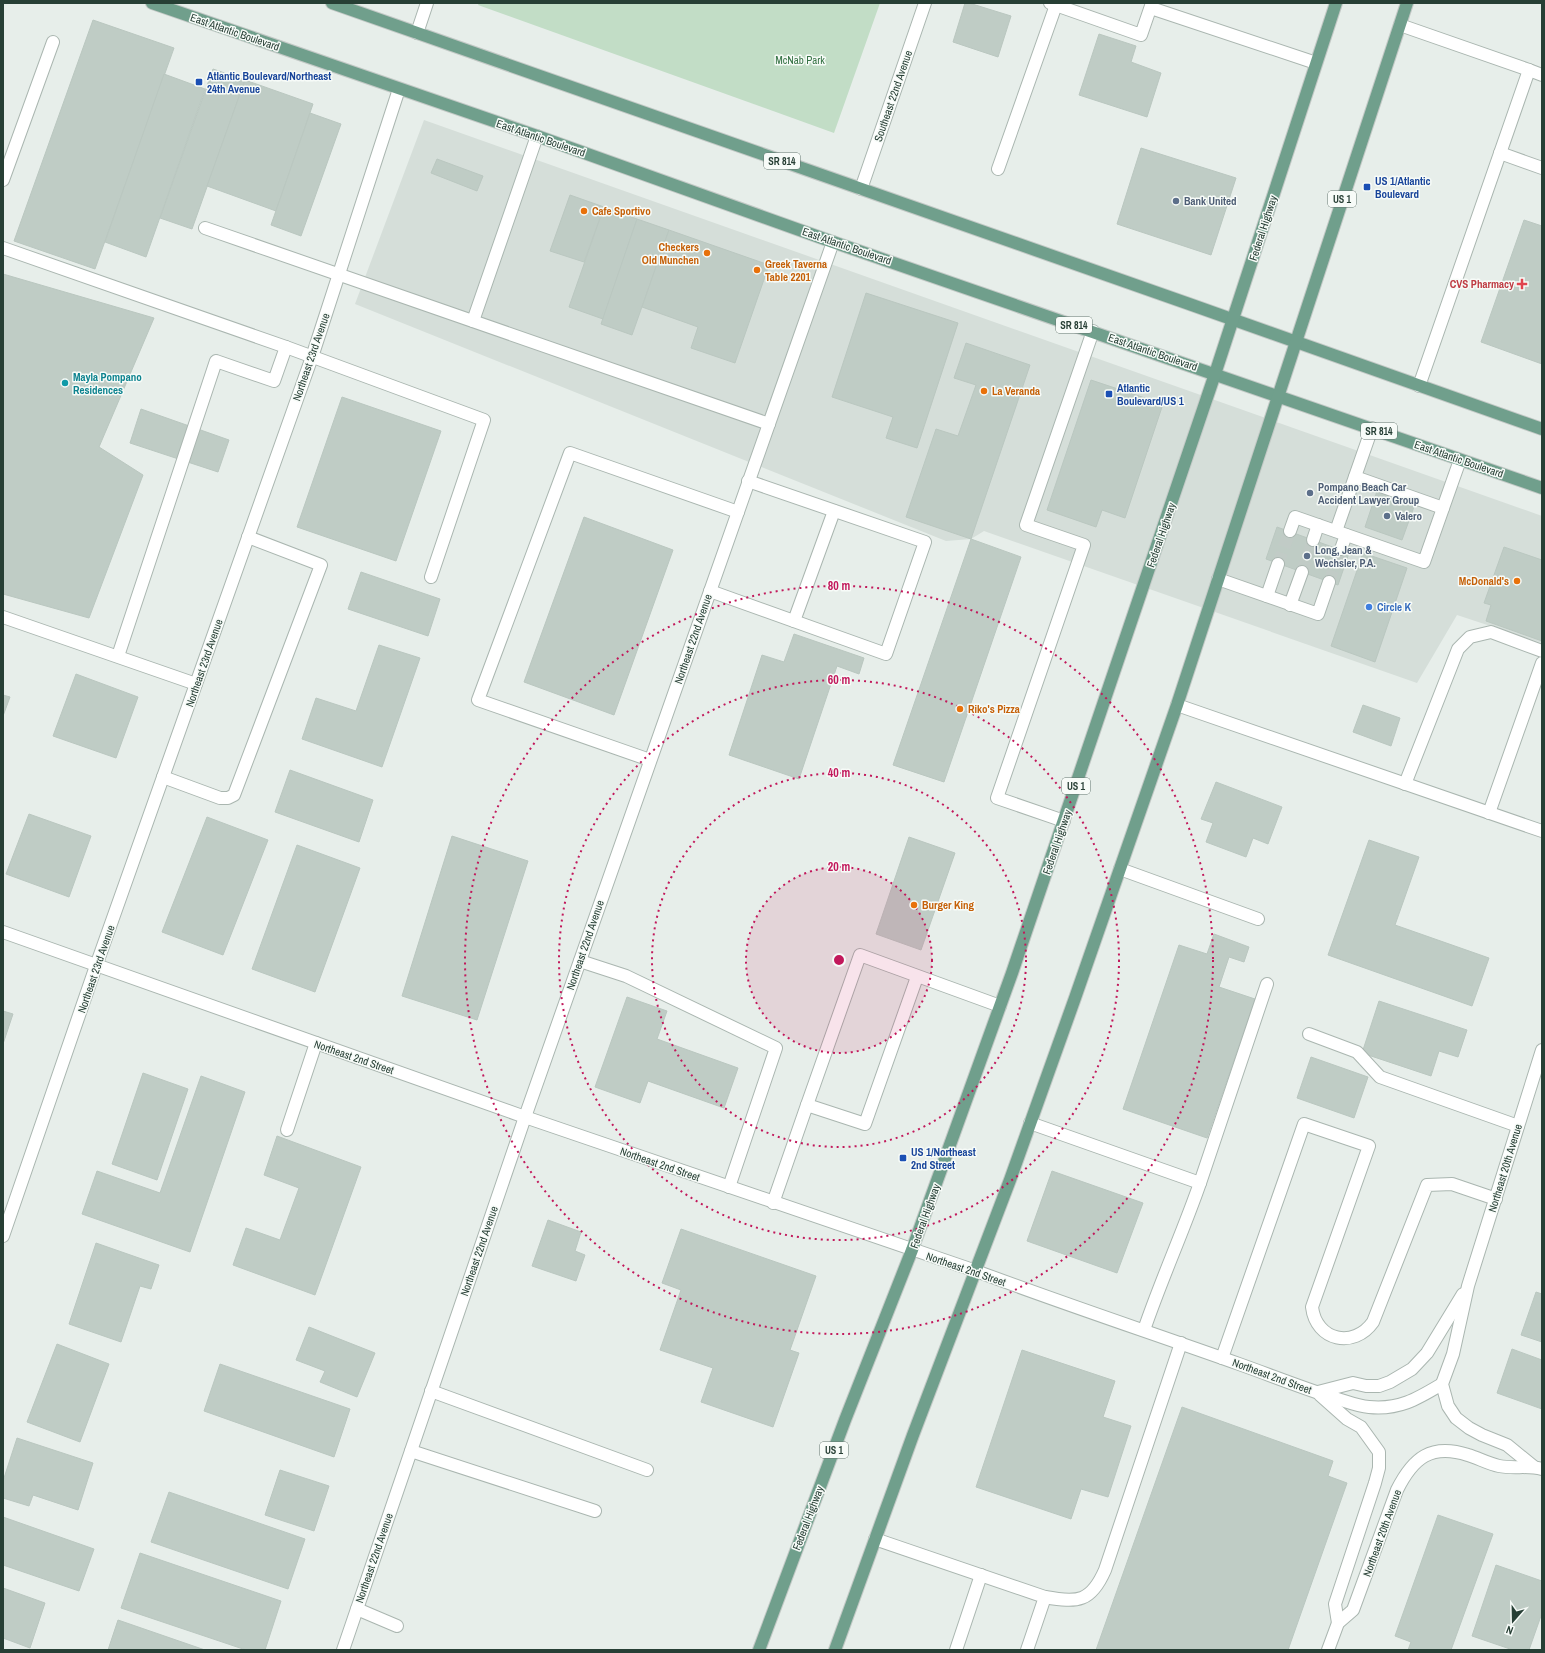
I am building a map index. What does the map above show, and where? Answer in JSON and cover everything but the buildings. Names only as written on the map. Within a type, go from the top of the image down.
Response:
[{"type":"main road","name":"East Atlantic Boulevard","points":[[152,3],[537,136],[832,242],[1278,395],[1542,488]]},
{"type":"main road","name":"SR 814","points":[[332,3],[1542,429]]},
{"type":"main road","name":"Federal Highway","points":[[759,1650],[845,1420],[912,1250],[1000,1006],[1215,374],[1336,3]]},
{"type":"main road","name":"US 1","points":[[835,1650],[913,1435],[976,1272],[1030,1123],[1177,705],[1407,3]]},
{"type":"street","points":[[416,33],[427,3]]},
{"type":"street","name":"Southeast 22nd Avenue","points":[[861,189],[925,3]]},
{"type":"street","points":[[998,169],[1053,4],[1141,35],[1152,5],[1316,63]]},
{"type":"street","points":[[1400,25],[1542,75]]},
{"type":"street","points":[[3,180],[54,42]]},
{"type":"street","points":[[1419,386],[1528,70]]},
{"type":"street","name":"Northeast 23rd Avenue","points":[[3,1236],[96,966],[312,357],[399,89]]},
{"type":"street","points":[[473,321],[537,136]]},
{"type":"street","points":[[1500,153],[1542,168]]},
{"type":"street","points":[[205,228],[769,424]]},
{"type":"street","name":"Northeast 22nd Avenue","points":[[343,1650],[525,1117],[832,242]]},
{"type":"street","points":[[3,248],[286,347],[484,420],[431,577]]},
{"type":"street","points":[[1064,821],[997,798],[1084,545],[1026,525],[1093,331]]},
{"type":"street","points":[[118,656],[216,361],[274,382],[286,347]]},
{"type":"street","points":[[1341,549],[1341,533],[1355,477],[1372,428]]},
{"type":"street","points":[[650,760],[478,700],[570,452],[738,512]]},
{"type":"street","points":[[1290,531],[1295,517],[1424,562],[1460,460]]},
{"type":"street","points":[[1355,477],[1443,508]]},
{"type":"street","points":[[710,591],[886,654],[925,542],[748,481]]},
{"type":"street","points":[[794,621],[834,511]]},
{"type":"street","points":[[1313,540],[1318,525]]},
{"type":"street","points":[[164,777],[220,798],[234,795],[321,564],[248,537]]},
{"type":"street","points":[[1267,596],[1278,564]]},
{"type":"street","points":[[1290,605],[1302,572]]},
{"type":"street","points":[[1218,579],[1318,614],[1329,582]]},
{"type":"street","points":[[3,617],[196,684]]},
{"type":"street","points":[[1405,784],[1458,649],[1470,637],[1491,632],[1542,651]]},
{"type":"street","points":[[1489,813],[1542,663]]},
{"type":"street","points":[[1177,705],[1542,831]]},
{"type":"street","points":[[1120,869],[1258,919]]},
{"type":"street","name":"Northeast 2nd Street","points":[[3,932],[525,1117],[1144,1330],[1318,1392],[1367,1407],[1393,1407],[1408,1403],[1442,1384]]},
{"type":"street","points":[[774,1203],[860,955],[1000,1006]]},
{"type":"street","points":[[580,961],[626,976],[776,1048],[729,1187]]},
{"type":"street","points":[[807,1105],[865,1124],[917,977]]},
{"type":"street","points":[[1144,1330],[1156,1293],[1186,1222],[1200,1183],[1268,984]]},
{"type":"street","points":[[1309,1034],[1357,1052],[1380,1077],[1518,1126]]},
{"type":"street","points":[[287,1130],[316,1043]]},
{"type":"street","name":"Northeast 20th Avenue","points":[[1468,1286],[1542,1050]]},
{"type":"street","points":[[1030,1123],[1200,1183]]},
{"type":"street","points":[[1222,1358],[1304,1124],[1369,1146],[1312,1307],[1313,1317],[1318,1325],[1326,1333],[1336,1338],[1348,1339],[1359,1336],[1368,1329],[1373,1322],[1427,1185],[1452,1184],[1496,1199]]},
{"type":"street","points":[[1468,1286],[1453,1354],[1442,1384],[1448,1406],[1456,1418],[1470,1428],[1482,1435],[1507,1445],[1538,1468]]},
{"type":"street","name":"Northeast 2nd Street","points":[[1318,1392],[1353,1383],[1366,1386],[1379,1386],[1390,1382],[1412,1369],[1427,1353],[1468,1286]]},
{"type":"street","points":[[875,1539],[1045,1597],[1076,1600],[1088,1596],[1099,1584],[1105,1570],[1180,1343]]},
{"type":"street","points":[[431,1391],[647,1470]]},
{"type":"street","name":"Northeast 2nd Street","points":[[1318,1392],[1346,1419],[1361,1427],[1380,1452]]},
{"type":"street","name":"Northeast 20th Avenue","points":[[1328,1650],[1338,1623],[1353,1610],[1397,1490],[1405,1474],[1414,1463],[1425,1455],[1435,1451],[1451,1450],[1499,1466],[1538,1468]]},
{"type":"street","points":[[411,1451],[595,1511]]},
{"type":"street","name":"Northeast 20th Avenue","points":[[1338,1623],[1335,1604],[1375,1483],[1380,1452]]},
{"type":"street","points":[[956,1650],[981,1574]]},
{"type":"street","points":[[1027,1650],[1045,1597]]},
{"type":"street","points":[[357,1609],[397,1626]]},
{"type":"shaded area","points":[[424,120],[1542,516],[1542,643],[1457,615],[1417,683],[984,531],[971,539],[946,541],[355,304]]},
{"type":"green space","name":"McNab Park","points":[[479,3],[880,3],[834,133],[478,5]]},
{"type":"tunnel","points":[[1278,564],[1290,531]]},
{"type":"tunnel","points":[[1302,572],[1313,540]]},
{"type":"tunnel","points":[[1329,582],[1341,549]]},
{"type":"place","name":"Atlantic Boulevard/Northeast 24th Avenue","points":[[199,82]]},
{"type":"place","name":"US 1/Atlantic Boulevard","points":[[1367,187]]},
{"type":"place","name":"Bank United","points":[[1176,201]]},
{"type":"place","name":"Cafe Sportivo","points":[[584,211]]},
{"type":"place","name":"Checkers Old Munchen","points":[[707,253]]},
{"type":"place","name":"Greek Taverna Table 2201","points":[[757,270]]},
{"type":"place","name":"CVS Pharmacy","points":[[1522,284]]},
{"type":"place","name":"Mayla Pompano Residences","points":[[65,383]]},
{"type":"place","name":"La Veranda","points":[[984,391]]},
{"type":"place","name":"Atlantic Boulevard/US 1","points":[[1109,394]]},
{"type":"place","name":"Pompano Beach Car Accident Lawyer Group","points":[[1310,493]]},
{"type":"place","name":"Valero","points":[[1387,516]]},
{"type":"place","name":"Long, Jean & Wechsler, P.A.","points":[[1307,556]]},
{"type":"place","name":"McDonald's","points":[[1517,581]]},
{"type":"place","name":"Circle K","points":[[1369,607]]},
{"type":"place","name":"Riko's Pizza","points":[[960,709]]},
{"type":"place","name":"Burger King","points":[[914,905]]},
{"type":"place","name":"US 1/Northeast 2nd Street","points":[[903,1158]]}]
